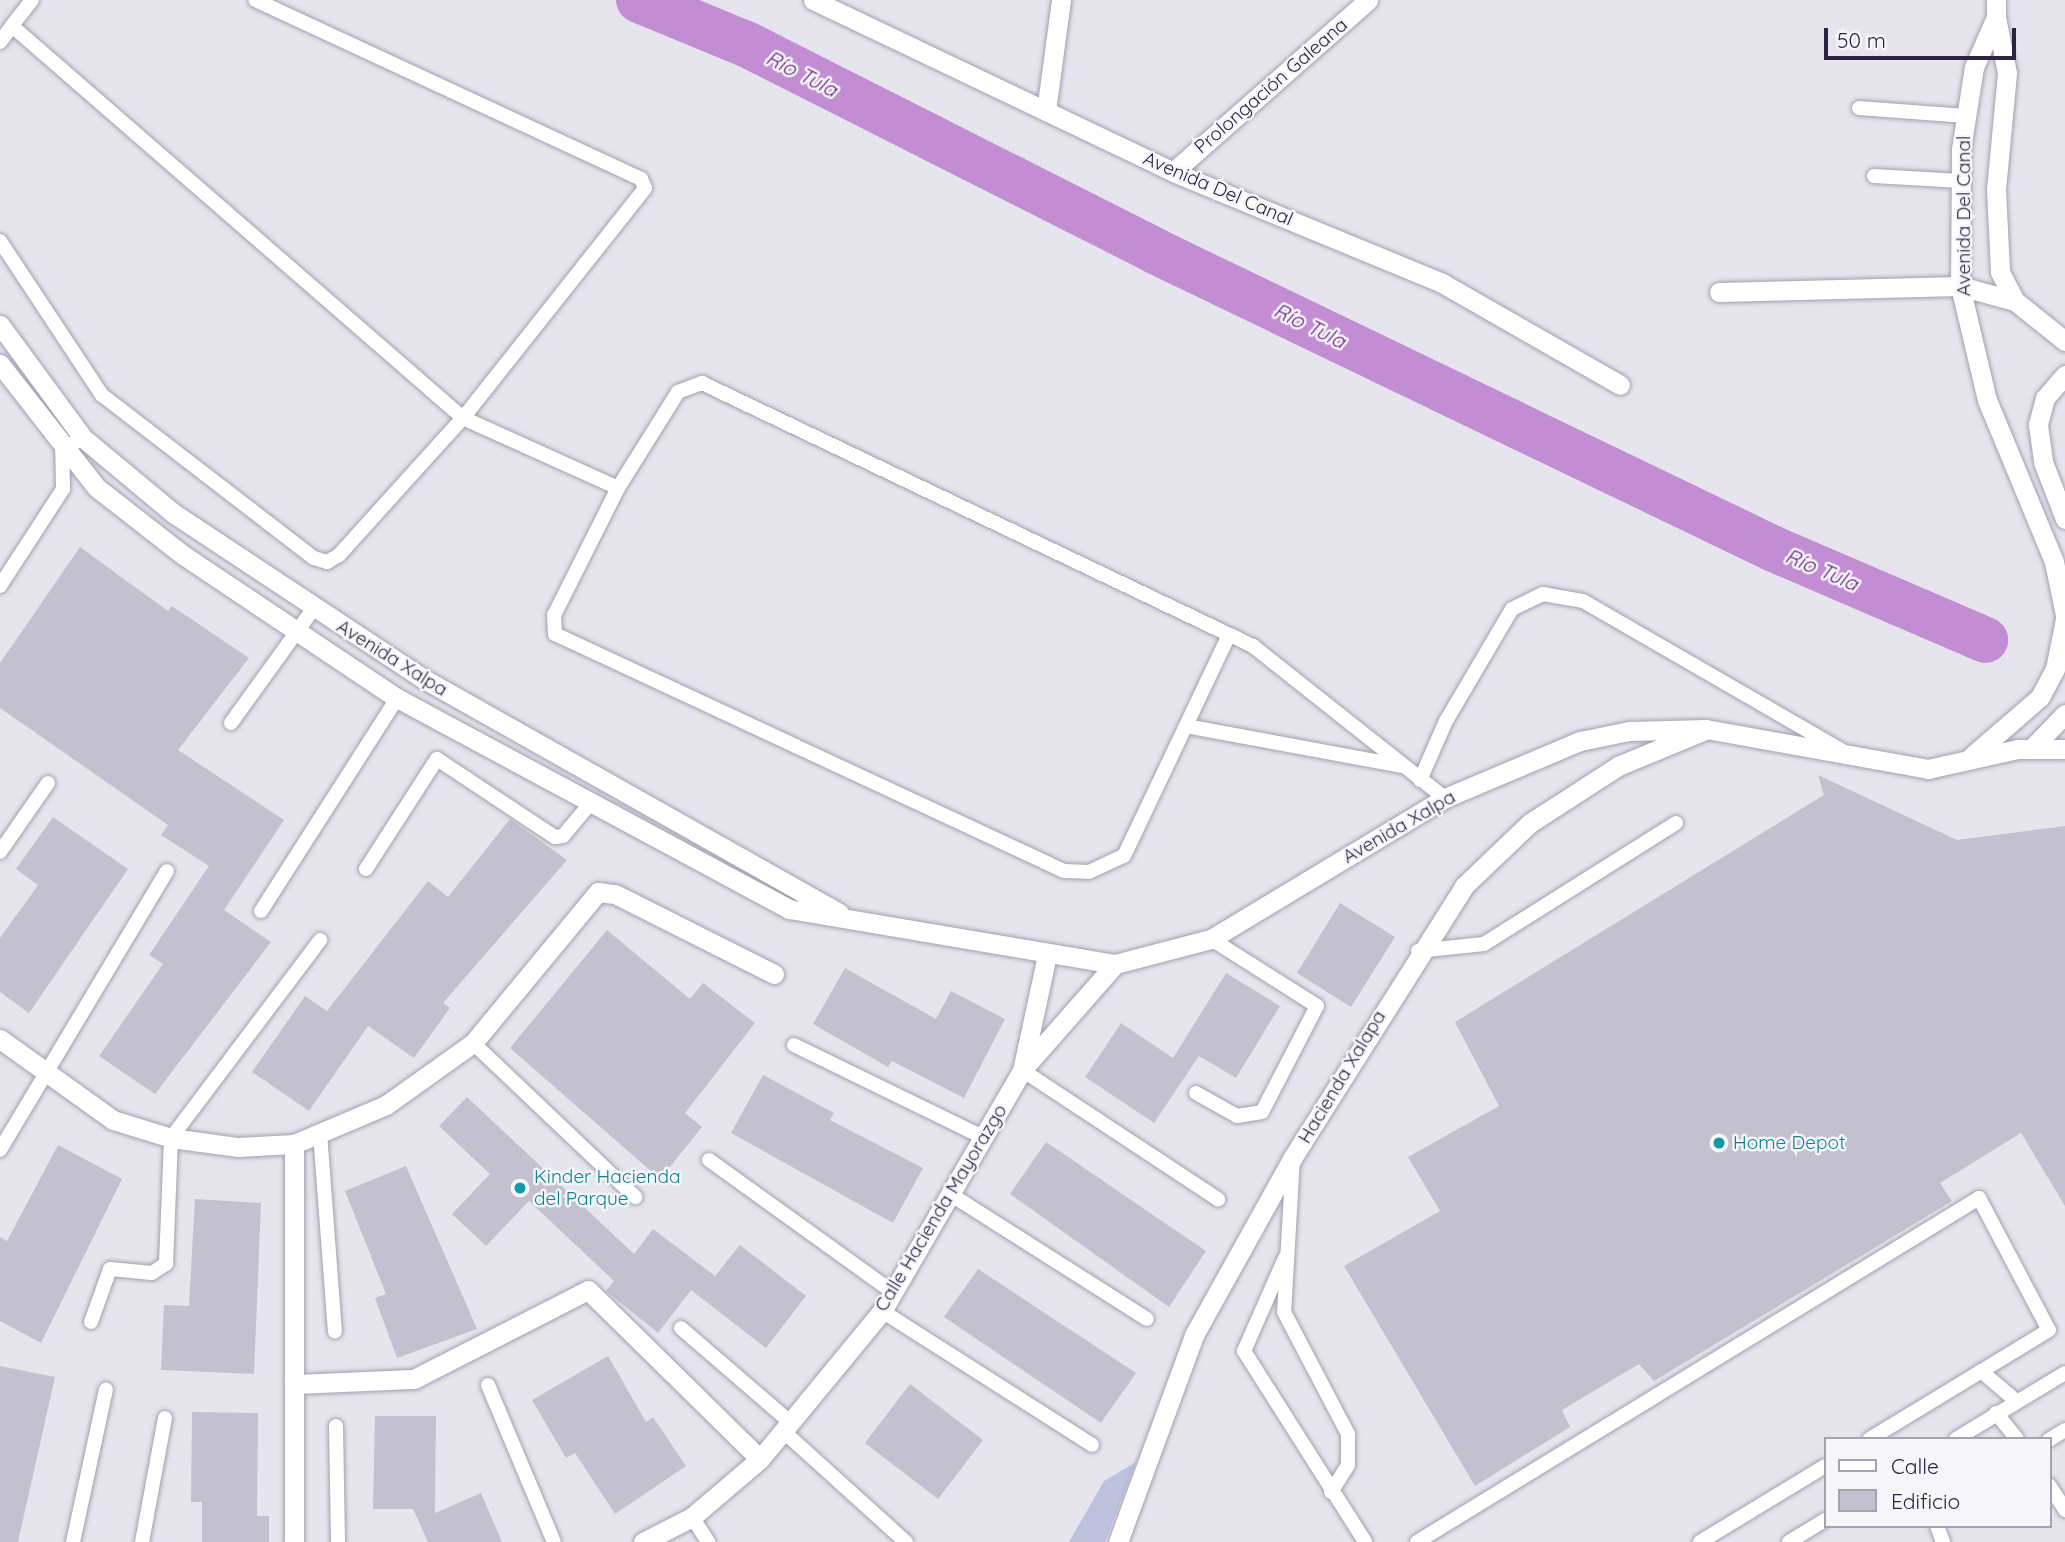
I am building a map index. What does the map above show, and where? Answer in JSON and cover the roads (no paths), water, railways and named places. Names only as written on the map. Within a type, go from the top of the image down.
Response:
[{"type":"street","name":"Avenida Del Canal","points":[[813,0],[1173,172],[1442,284],[1620,385]]},
{"type":"street","points":[[1046,111],[1061,0]]},
{"type":"street","name":"Prolongación Galeana","points":[[1173,172],[1368,0]]},
{"type":"street","name":"Avenida Del Canal","points":[[1996,8],[1974,67],[1966,116],[1961,181],[1960,286],[1987,400],[2054,562],[2065,617]]},
{"type":"street","points":[[1996,8],[2007,72],[1996,243],[2000,272],[2015,301]]},
{"type":"street","points":[[1719,292],[1960,286],[2015,301],[2065,341]]},
{"type":"street","name":"Avenida Xalpa","points":[[0,325],[83,438],[173,513],[412,672],[842,915]]},
{"type":"street","name":"Avenida Xalpa","points":[[0,364],[62,450],[96,487],[297,632],[397,698],[589,805],[789,909],[842,915],[1047,955],[1115,964],[1211,939],[1445,799],[1580,741],[1629,731],[1706,729],[1928,769],[2033,747],[2065,748]]},
{"type":"street","points":[[2065,375],[2045,398],[2038,425],[2043,461],[2065,519]]},
{"type":"street","name":"Avenida Xalpa","points":[[1968,759],[2040,697],[2054,669],[2065,617]]},
{"type":"street","points":[[397,698],[412,672]]},
{"type":"street","points":[[2033,747],[2065,714]]},
{"type":"street","name":"Hacienda Xalapa","points":[[1118,1542],[1194,1335],[1293,1157],[1418,951],[1464,886],[1531,823],[1618,766],[1706,729]]},
{"type":"street","points":[[589,805],[604,780]]},
{"type":"street","points":[[0,1039],[113,1120],[171,1138],[238,1147],[294,1144],[386,1105],[473,1043],[598,892],[615,894],[774,974]]},
{"type":"street","name":"Calle Hacienda Mayorazgo","points":[[1022,1070],[1047,955]]},
{"type":"street","name":"Calle Hacienda Mayorazgo","points":[[643,1542],[692,1517],[760,1459],[882,1311],[1022,1070],[1115,964]]},
{"type":"street","points":[[294,1144],[294,1542]]},
{"type":"street","points":[[294,1384],[414,1379],[587,1290],[760,1459]]},
{"type":"lane","points":[[0,42],[32,0]]},
{"type":"lane","points":[[0,241],[102,395],[314,558],[327,562],[339,555],[463,418],[642,196],[641,179],[255,0]]},
{"type":"lane","points":[[12,26],[463,418],[618,488]]},
{"type":"lane","points":[[1859,108],[1966,116]]},
{"type":"lane","points":[[1874,176],[1961,181]]},
{"type":"lane","points":[[1228,635],[1124,856],[1088,872],[1042,864],[555,634],[554,615],[618,488],[678,391],[702,383],[1228,635],[1273,658],[1445,799]]},
{"type":"lane","points":[[0,586],[63,489],[62,450],[83,438]]},
{"type":"lane","points":[[1420,780],[1446,721],[1512,609],[1543,594],[1583,601],[1850,755]]},
{"type":"lane","points":[[231,723],[314,608]]},
{"type":"lane","points":[[261,911],[397,698]]},
{"type":"lane","points":[[1186,726],[1404,767]]},
{"type":"lane","points":[[366,869],[437,759],[555,836],[563,836],[589,805]]},
{"type":"lane","points":[[0,852],[48,783]]},
{"type":"lane","points":[[1418,951],[1483,944],[1676,823]]},
{"type":"lane","points":[[0,1150],[43,1071],[167,871]]},
{"type":"lane","points":[[1196,1093],[1237,1116],[1262,1112],[1317,1006],[1211,939]]},
{"type":"lane","points":[[91,1322],[110,1269],[152,1273],[166,1264],[171,1138],[320,940]]},
{"type":"lane","points":[[473,1043],[635,1196]]},
{"type":"lane","points":[[793,1045],[983,1137]]},
{"type":"lane","points":[[1022,1070],[1219,1199]]},
{"type":"lane","points":[[320,1133],[335,1331]]},
{"type":"lane","points":[[1293,1157],[1287,1327],[1348,1434],[1348,1465],[1331,1492]]},
{"type":"lane","points":[[709,1160],[893,1292]]},
{"type":"lane","points":[[950,1194],[1147,1320]]},
{"type":"lane","points":[[1417,1542],[1979,1198],[2049,1325],[2045,1335],[1873,1437]]},
{"type":"lane","points":[[1290,1247],[1244,1351],[1365,1542]]},
{"type":"lane","points":[[882,1311],[1092,1446]]},
{"type":"lane","points":[[681,1328],[906,1542]]},
{"type":"lane","points":[[1981,1371],[2016,1401]]},
{"type":"lane","points":[[1959,1437],[2065,1373]]},
{"type":"lane","points":[[488,1385],[554,1542]]},
{"type":"lane","points":[[73,1542],[106,1390]]},
{"type":"lane","points":[[1996,1413],[2015,1437]]},
{"type":"lane","points":[[142,1542],[165,1418]]},
{"type":"lane","points":[[336,1426],[338,1542]]},
{"type":"lane","points":[[1700,1542],[1824,1467]]},
{"type":"lane","points":[[2051,1488],[2065,1510]]},
{"type":"lane","points":[[692,1517],[708,1542]]},
{"type":"lane","points":[[1789,1542],[1806,1537],[1824,1521]]},
{"type":"waterway","name":"Río Tula","points":[[639,0],[746,44],[1155,251],[1774,549],[1985,640]]},
{"type":"place","name":"Home Depot","points":[[1719,1143]]},
{"type":"place","name":"Kinder Hacienda del Parque","points":[[520,1188]]}]
